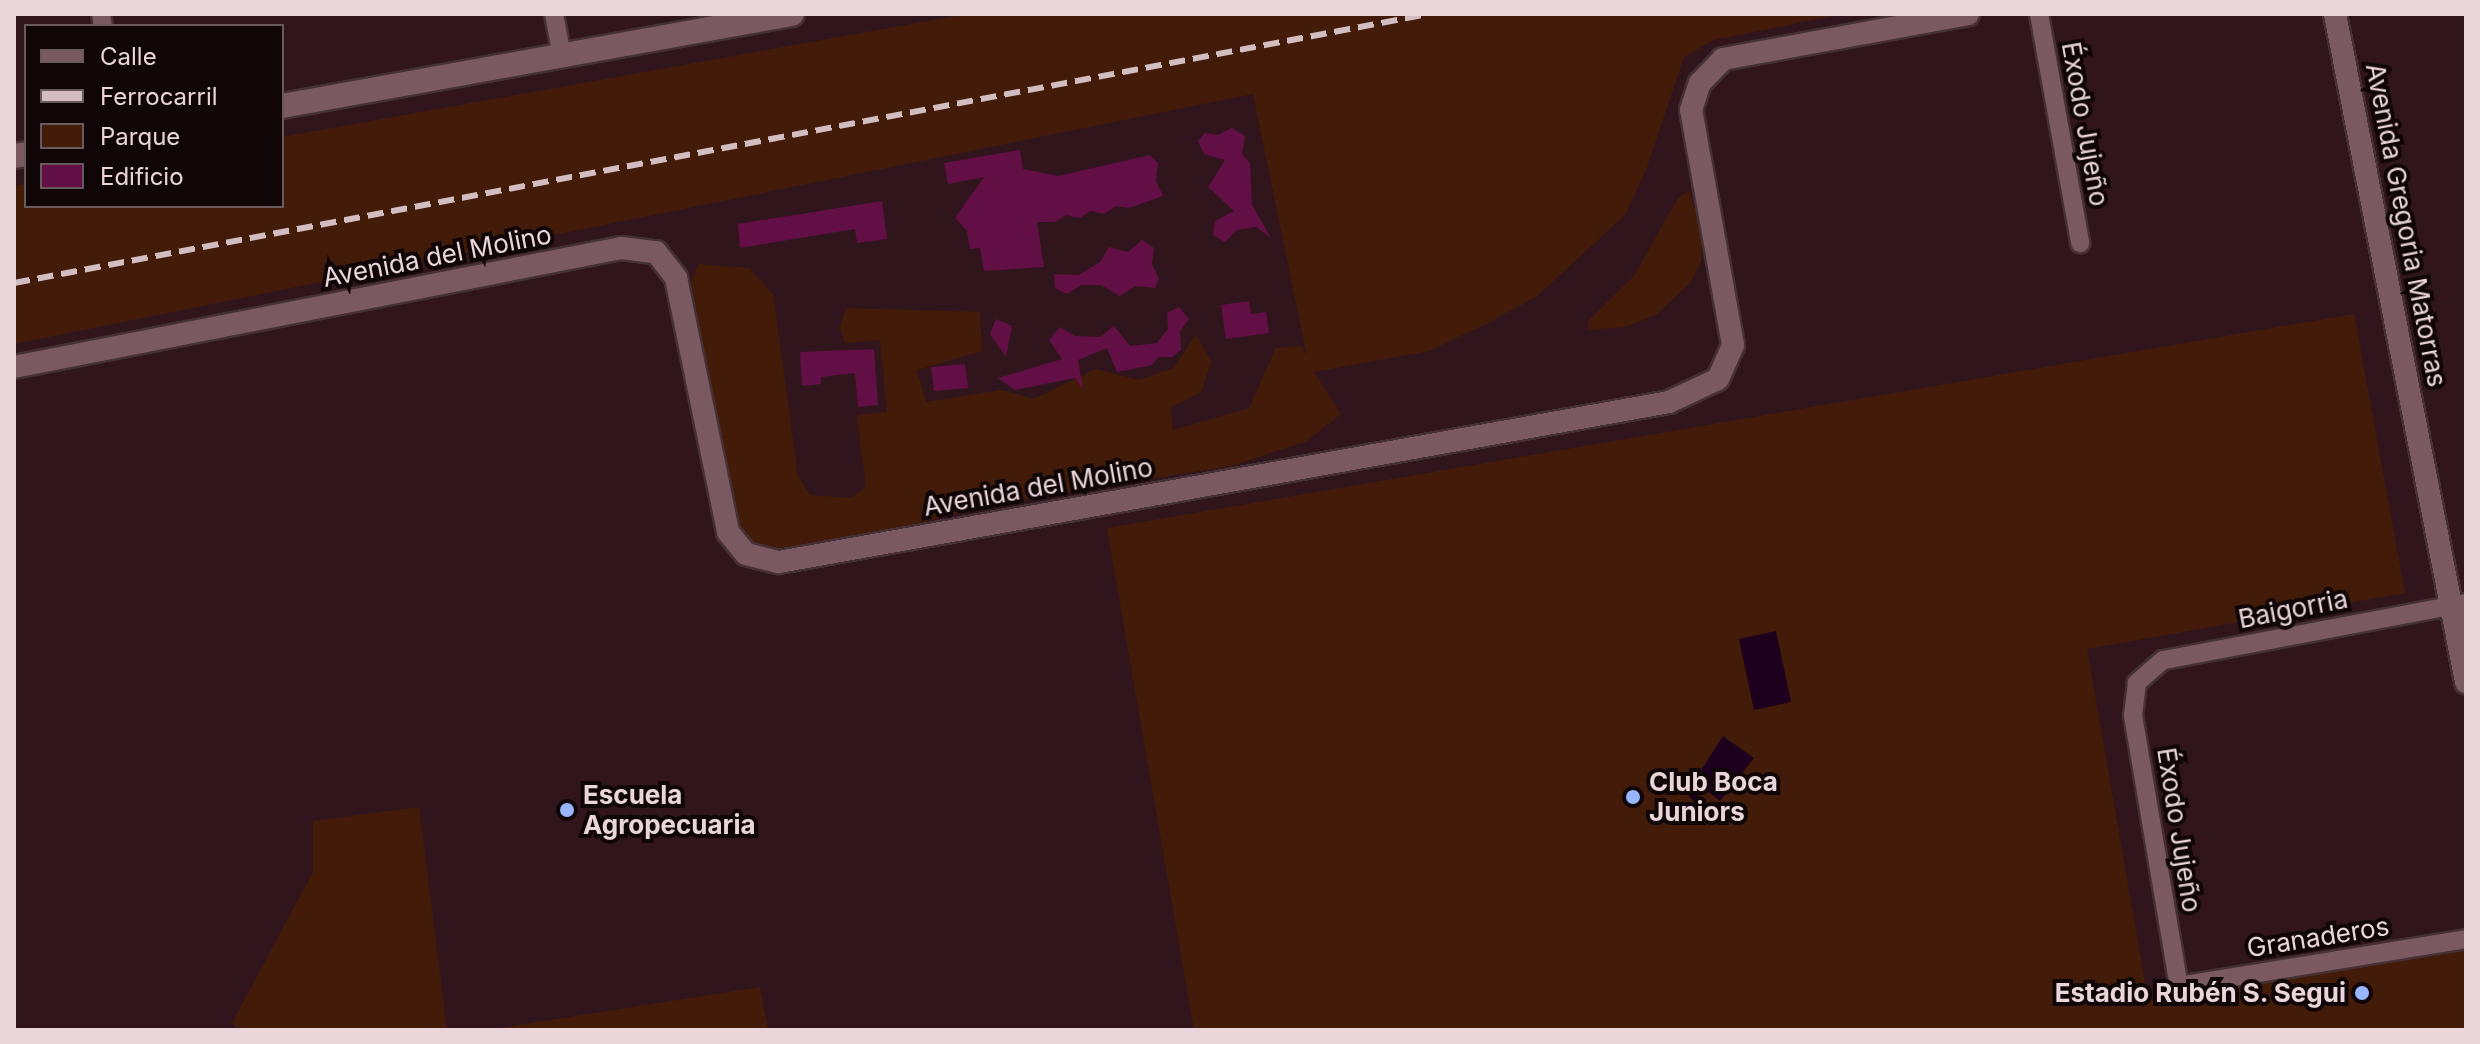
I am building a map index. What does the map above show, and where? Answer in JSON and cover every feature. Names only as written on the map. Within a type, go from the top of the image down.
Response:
[{"type":"main road","points":[[284,106],[792,14]]},
{"type":"street","points":[[554,14],[562,56]]},
{"type":"street","name":"Avenida del Molino","points":[[14,367],[621,248],[656,252],[676,278],[728,532],[746,554],[779,562],[1669,402],[1718,379],[1733,345],[1691,110],[1700,83],[1723,59],[1968,14]]},
{"type":"street","name":"Éxodo Jujeño","points":[[2039,14],[2080,243]]},
{"type":"street","name":"Avenida Gregoria Matorras","points":[[2335,14],[2459,604],[2466,682]]},
{"type":"street","name":"Baigorria","points":[[2137,683],[2163,660],[2459,604]]},
{"type":"street","name":"Éxodo Jujeño","points":[[2137,683],[2133,715],[2179,986]]},
{"type":"street","name":"Granaderos","points":[[2179,986],[2466,939]]},
{"type":"green space","points":[[967,14],[1843,14],[1714,40],[1684,57],[1646,170],[1625,215],[1536,297],[1484,325],[1429,351],[1314,372],[1341,414],[1305,442],[1231,466],[1013,501],[849,539],[778,548],[752,542],[737,520],[691,282],[699,264],[749,268],[773,294],[798,476],[810,495],[851,498],[866,487],[857,415],[887,412],[880,340],[845,343],[840,328],[846,308],[980,312],[982,351],[917,370],[926,402],[1001,390],[1034,399],[1096,369],[1139,380],[1174,368],[1196,334],[1211,362],[1201,392],[1170,408],[1173,430],[1249,408],[1276,348],[1300,346],[1307,356],[1253,94],[14,344],[14,186],[24,184],[24,208],[284,208],[284,137]]},
{"type":"green space","points":[[1689,191],[1702,232],[1701,261],[1691,282],[1657,314],[1626,327],[1589,330],[1588,321],[1634,276],[1678,198]]},
{"type":"green space","name":"Club Boca Juniors","points":[[2354,314],[2405,593],[2087,649],[2148,1000],[2466,946],[2466,1030],[1194,1030],[1107,528]]},
{"type":"green space","points":[[419,807],[447,1030],[239,1030],[232,1023],[313,872],[313,821]]},
{"type":"green space","points":[[760,987],[768,1030],[487,1030]]},
{"type":"shaded area","points":[[1776,631],[1791,702],[1754,710],[1739,639]]},
{"type":"shaded area","points":[[1723,736],[1754,758],[1720,801],[1705,789],[1693,801],[1678,782],[1700,772]]},
{"type":"building","points":[[1232,128],[1245,136],[1242,154],[1250,163],[1252,205],[1271,238],[1256,227],[1237,230],[1225,242],[1213,235],[1215,221],[1234,211],[1208,187],[1225,160],[1204,154],[1198,141],[1205,133],[1218,135]]},
{"type":"building","points":[[1020,150],[1023,169],[1058,176],[1150,155],[1158,163],[1156,181],[1163,196],[1129,208],[1116,206],[1104,214],[1091,211],[1079,218],[1066,215],[1055,222],[1037,222],[1044,267],[984,271],[980,248],[970,249],[967,231],[955,218],[984,177],[948,184],[944,163]]},
{"type":"building","points":[[882,201],[887,239],[857,243],[855,229],[740,248],[738,224]]},
{"type":"building","points":[[1142,240],[1154,248],[1152,264],[1159,279],[1155,288],[1135,286],[1120,296],[1101,285],[1081,285],[1067,294],[1055,288],[1054,274],[1079,275],[1100,262],[1109,247],[1128,252]]},
{"type":"building","points":[[1249,301],[1251,314],[1266,312],[1269,333],[1226,339],[1221,305]]},
{"type":"building","points":[[1179,307],[1189,319],[1180,331],[1181,350],[1172,357],[1158,357],[1152,365],[1117,372],[1107,348],[1078,360],[1083,389],[1075,378],[1015,390],[998,378],[1062,359],[1049,340],[1060,327],[1075,336],[1100,337],[1114,326],[1130,346],[1157,343],[1168,329],[1167,313]]},
{"type":"building","points":[[996,319],[1012,326],[1006,357],[990,334]]},
{"type":"building","points":[[874,349],[878,405],[858,407],[855,373],[821,377],[821,384],[802,386],[800,352]]},
{"type":"building","points":[[965,364],[968,388],[934,391],[931,367]]},
{"type":"railway","points":[[14,283],[1428,14]]},
{"type":"place","name":"Club Boca Juniors","points":[[1633,797]]},
{"type":"place","name":"Escuela Agropecuaria","points":[[567,810]]},
{"type":"place","name":"Estadio Rubén S. Segui","points":[[2362,993]]}]
